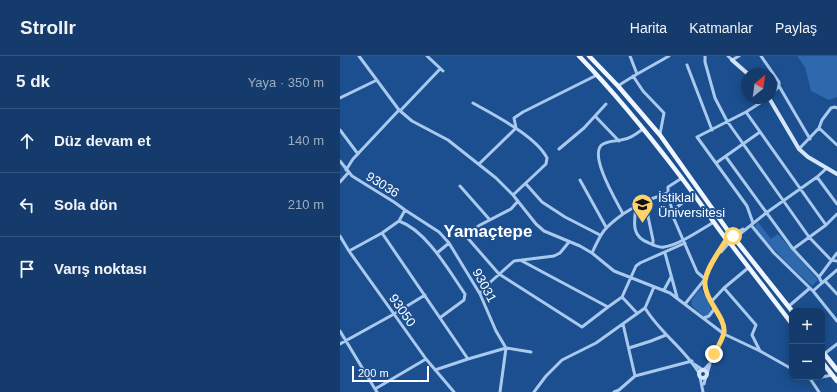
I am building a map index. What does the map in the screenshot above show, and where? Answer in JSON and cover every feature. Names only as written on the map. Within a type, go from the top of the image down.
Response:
[{"type":"main road","points":[[579,56],[598,75],[682,178],[728,242],[789,320]]},
{"type":"main road","points":[[589,56],[618,86],[660,135],[733,237],[789,306]]},
{"type":"main road","points":[[728,242],[728,235],[733,237]]},
{"type":"main road","points":[[728,242],[734,242],[733,237]]},
{"type":"main road","points":[[825,355],[837,370]]},
{"type":"main road","points":[[825,366],[837,381]]},
{"type":"street","points":[[359,56],[399,111],[412,121],[448,140],[496,178],[513,195],[536,224],[544,231],[592,253],[614,271],[654,288],[664,290],[686,304],[724,334],[760,351],[789,367]]},
{"type":"street","points":[[340,182],[358,154],[399,111],[442,70],[427,56]]},
{"type":"street","points":[[630,56],[638,74]]},
{"type":"street","points":[[618,86],[670,56]]},
{"type":"street","points":[[705,56],[705,62],[715,98],[727,121],[809,237],[831,260],[837,262]]},
{"type":"street","points":[[728,56],[741,68]]},
{"type":"street","points":[[732,60],[739,56]]},
{"type":"street","points":[[761,56],[777,78],[779,86],[810,139]]},
{"type":"street","points":[[687,65],[712,130]]},
{"type":"street","points":[[516,128],[514,118],[523,112],[598,75]]},
{"type":"street","points":[[633,76],[643,91],[664,113],[660,135]]},
{"type":"street","points":[[340,98],[377,80]]},
{"type":"street","points":[[473,103],[516,128],[545,154],[547,161],[546,164],[513,195]]},
{"type":"street","points":[[559,149],[584,128],[606,104]]},
{"type":"street","points":[[759,104],[697,137],[747,206],[751,225],[774,253],[812,289],[837,321]]},
{"type":"street","points":[[773,104],[799,149],[808,157],[837,174]]},
{"type":"street","points":[[799,149],[819,128],[822,120],[830,108],[837,108]]},
{"type":"street","points":[[746,112],[826,225]]},
{"type":"street","points":[[595,116],[619,141]]},
{"type":"street","points":[[478,164],[516,128]]},
{"type":"street","points":[[819,128],[837,146]]},
{"type":"street","points":[[623,214],[603,174],[597,154],[599,147],[604,143],[631,138],[643,129]]},
{"type":"street","points":[[340,130],[358,154]]},
{"type":"street","points":[[716,163],[744,145],[760,132]]},
{"type":"street","points":[[726,157],[793,249],[823,282],[837,294]]},
{"type":"street","points":[[340,162],[347,172]]},
{"type":"street","points":[[733,237],[817,177],[827,168]]},
{"type":"street","name":"93036","points":[[347,172],[405,210],[399,221]]},
{"type":"street","points":[[817,177],[837,204]]},
{"type":"street","points":[[682,178],[668,187],[672,211],[697,272],[706,279]]},
{"type":"street","points":[[580,180],[606,227]]},
{"type":"street","points":[[526,184],[542,202],[565,217],[600,235]]},
{"type":"street","points":[[460,186],[490,220]]},
{"type":"street","points":[[592,253],[600,235],[606,227],[636,206],[668,193]]},
{"type":"street","points":[[672,211],[694,194]]},
{"type":"street","points":[[518,201],[511,209],[465,235],[499,274],[582,328],[622,297],[636,266],[684,242],[714,222]]},
{"type":"street","points":[[645,202],[653,245]]},
{"type":"street","points":[[636,206],[634,223],[637,234],[641,239],[663,248],[684,242]]},
{"type":"street","name":"93031","points":[[405,210],[439,232],[449,243],[480,294],[496,332],[506,348]]},
{"type":"street","points":[[793,249],[826,225],[837,214]]},
{"type":"street","points":[[349,250],[382,233],[399,221],[404,223],[425,239],[437,253],[465,294],[464,300],[441,318]]},
{"type":"street","points":[[382,233],[468,359]]},
{"type":"street","name":"93050","points":[[340,236],[426,359],[454,392]]},
{"type":"street","points":[[480,294],[486,286],[514,261],[554,256],[560,253],[569,242]]},
{"type":"street","points":[[686,304],[706,279],[715,258],[728,242]]},
{"type":"street","points":[[437,253],[449,243]]},
{"type":"street","points":[[665,252],[677,298]]},
{"type":"street","points":[[819,277],[837,253]]},
{"type":"street","points":[[522,261],[608,307]]},
{"type":"street","points":[[711,302],[724,288],[748,268]]},
{"type":"street","points":[[789,306],[837,270]]},
{"type":"street","points":[[664,290],[671,277]]},
{"type":"street","points":[[703,388],[706,375],[724,334],[725,327],[705,288],[706,279]]},
{"type":"street","points":[[534,392],[546,376],[562,360],[596,343],[645,308],[654,288]]},
{"type":"street","points":[[724,288],[756,325],[752,335],[760,351]]},
{"type":"street","points":[[340,344],[425,295]]},
{"type":"street","points":[[622,297],[637,313]]},
{"type":"street","points":[[645,308],[666,335],[693,362],[701,373],[702,378],[706,375]]},
{"type":"street","points":[[704,318],[709,316],[715,308]]},
{"type":"street","points":[[623,324],[634,376]]},
{"type":"street","points":[[340,331],[376,390],[426,359]]},
{"type":"street","points":[[629,348],[666,335]]},
{"type":"street","points":[[825,351],[837,344]]},
{"type":"street","points":[[500,392],[506,348]]},
{"type":"street","points":[[435,370],[506,348],[531,352]]},
{"type":"street","points":[[703,392],[701,373],[712,360]]},
{"type":"street","points":[[614,392],[620,391],[634,376],[693,362]]},
{"type":"street","points":[[701,373],[705,371],[706,375]]},
{"type":"street","points":[[825,376],[832,375]]},
{"type":"street","points":[[811,380],[819,392]]},
{"type":"shaded area","points":[[797,56],[837,56],[837,97],[829,100],[811,91],[805,67]]},
{"type":"shaded area","points":[[758,222],[771,239],[778,234],[818,280],[812,286],[789,265],[756,230],[755,226]]},
{"type":"shaded area","points":[[701,288],[712,310],[705,317],[691,304],[693,298]]},
{"type":"place","name":"İstiklal Üniversitesi","points":[[642,224]]},
{"type":"district","name":"Yamaçtepe","points":[[488,231]]},
{"type":"route","points":[[714,354],[724,334],[725,327],[711,302],[705,288],[705,284],[712,263],[727,236],[733,236]]}]
